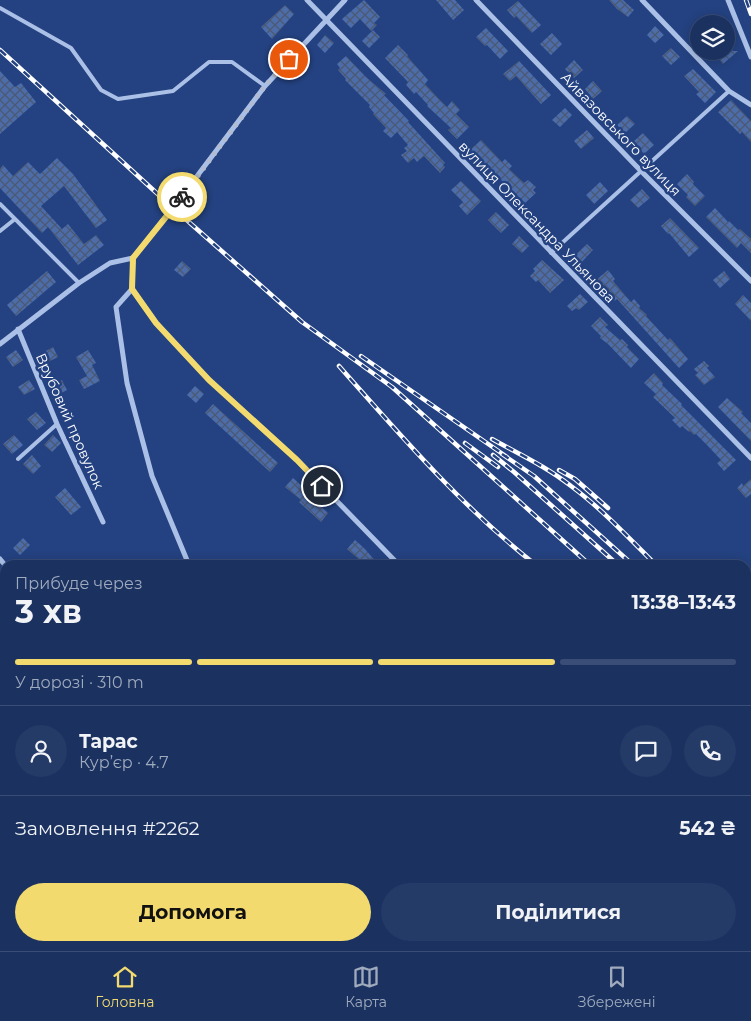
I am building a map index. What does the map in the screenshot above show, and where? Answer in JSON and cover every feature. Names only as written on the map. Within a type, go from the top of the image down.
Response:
[{"type":"street","name":"вулиця Олександра Ульянова","points":[[307,0],[751,458]]},
{"type":"street","points":[[0,344],[79,283],[110,263],[133,258],[152,236],[265,86],[345,0]]},
{"type":"street","name":"Айвазовського вулиця","points":[[476,0],[640,170],[751,281]]},
{"type":"street","points":[[642,0],[729,91],[751,105]]},
{"type":"street","points":[[728,0],[751,57]]},
{"type":"street","points":[[133,258],[132,289],[156,323],[209,380],[297,460],[394,560]]},
{"type":"street","points":[[132,289],[116,307],[126,383],[152,476],[187,560]]},
{"type":"street","name":"Врубовий провулок","points":[[18,329],[57,424],[102,522]]},
{"type":"lane","points":[[0,8],[71,48],[101,90],[118,99],[173,91],[209,62],[232,62],[265,86]]},
{"type":"lane","points":[[551,253],[729,91]]},
{"type":"lane","points":[[0,204],[79,283]]},
{"type":"lane","points":[[0,232],[15,219]]},
{"type":"lane","points":[[18,459],[57,424]]},
{"type":"building","points":[[364,0],[380,17],[374,23],[377,25],[371,31],[360,19],[351,28],[342,19]]},
{"type":"building","points":[[436,0],[455,0],[464,10],[453,20]]},
{"type":"building","points":[[609,0],[623,0],[634,10],[628,17]]},
{"type":"building","points":[[518,1],[541,25],[532,33],[516,16],[514,18],[507,10]]},
{"type":"building","points":[[285,5],[294,14],[272,39],[261,27]]},
{"type":"building","points":[[655,26],[664,35],[655,43],[647,35]]},
{"type":"building","points":[[486,28],[508,51],[500,59],[487,45],[485,46],[476,37]]},
{"type":"building","points":[[373,30],[380,37],[369,48],[362,41]]},
{"type":"building","points":[[552,33],[562,44],[551,55],[540,44]]},
{"type":"building","points":[[325,35],[334,43],[325,53],[317,45]]},
{"type":"building","points":[[398,45],[428,80],[425,84],[438,98],[447,107],[452,101],[460,110],[456,114],[469,127],[457,139],[448,130],[451,128],[427,106],[416,92],[414,94],[406,85],[408,82],[385,58]]},
{"type":"building","points":[[671,48],[680,57],[671,65],[662,56]]},
{"type":"building","points":[[346,56],[386,94],[384,95],[445,163],[443,165],[445,167],[440,173],[424,156],[417,162],[414,158],[408,163],[401,155],[407,151],[404,148],[408,145],[397,132],[391,138],[383,131],[386,128],[373,114],[369,107],[370,105],[345,80],[338,70],[340,68],[337,64]]},
{"type":"building","points":[[574,60],[583,70],[574,78],[565,69]]},
{"type":"building","points":[[720,60],[728,60],[723,64]]},
{"type":"building","points":[[519,61],[551,95],[541,104],[516,76],[510,81],[503,74]]},
{"type":"building","points":[[693,69],[716,92],[705,103],[696,94],[699,92],[684,76]]},
{"type":"building","points":[[0,71],[15,87],[21,83],[36,102],[0,134]]},
{"type":"building","points":[[593,81],[602,91],[593,99],[585,89]]},
{"type":"building","points":[[731,100],[751,121],[751,142],[718,112]]},
{"type":"building","points":[[565,108],[572,115],[560,127],[552,120]]},
{"type":"building","points":[[627,116],[635,124],[625,133],[617,125]]},
{"type":"building","points":[[587,130],[594,138],[581,149],[574,141]]},
{"type":"building","points":[[643,133],[654,145],[644,154],[633,142]]},
{"type":"building","points":[[481,140],[502,162],[505,159],[512,166],[509,169],[524,183],[528,180],[536,187],[533,190],[536,193],[525,203],[470,150]]},
{"type":"building","points":[[57,158],[73,174],[107,220],[96,228],[64,186],[41,206],[62,229],[68,224],[84,244],[96,235],[104,245],[78,265],[48,227],[42,233],[0,188],[0,169],[3,165],[13,176],[28,162],[40,174]]},
{"type":"building","points":[[687,174],[694,182],[693,184],[705,196],[695,206],[686,197],[688,195],[677,184]]},
{"type":"building","points":[[461,181],[481,201],[467,215],[459,206],[463,202],[451,190]]},
{"type":"building","points":[[600,182],[608,191],[594,204],[586,195]]},
{"type":"building","points":[[642,189],[650,198],[638,208],[630,200]]},
{"type":"building","points":[[715,208],[728,222],[738,230],[740,229],[751,239],[751,253],[741,243],[737,248],[706,217]]},
{"type":"building","points":[[496,212],[509,225],[501,233],[488,220]]},
{"type":"building","points":[[670,218],[699,248],[689,257],[661,226]]},
{"type":"building","points":[[519,236],[529,246],[522,253],[512,244]]},
{"type":"building","points":[[587,244],[593,250],[579,265],[572,258]]},
{"type":"building","points":[[542,260],[564,280],[550,293],[538,280],[536,282],[530,276],[535,271],[533,269]]},
{"type":"building","points":[[182,261],[191,269],[183,277],[174,270]]},
{"type":"building","points":[[608,270],[615,279],[613,281],[631,302],[634,299],[646,316],[668,340],[670,338],[688,359],[679,368],[617,299],[614,301],[595,281]]},
{"type":"building","points":[[47,271],[56,282],[16,316],[7,305]]},
{"type":"building","points":[[724,271],[730,279],[720,288],[713,280]]},
{"type":"building","points":[[580,294],[588,302],[579,310],[576,308],[572,311],[567,306]]},
{"type":"building","points":[[743,295],[751,303],[751,321],[735,304]]},
{"type":"building","points":[[600,317],[608,325],[605,327],[620,340],[622,339],[639,359],[631,368],[600,338],[601,336],[591,326]]},
{"type":"building","points":[[53,347],[58,357],[44,364],[39,355]]},
{"type":"building","points":[[16,350],[23,360],[13,367],[6,357]]},
{"type":"building","points":[[88,350],[96,363],[92,365],[100,381],[84,389],[79,380],[87,376],[76,357]]},
{"type":"building","points":[[704,361],[715,377],[704,385],[695,375],[698,373],[694,369]]},
{"type":"building","points":[[654,373],[663,383],[662,385],[736,460],[724,471],[717,463],[721,460],[707,445],[696,434],[694,435],[682,426],[680,428],[672,420],[675,418],[653,397],[656,394],[644,383]]},
{"type":"building","points":[[29,380],[35,389],[24,395],[18,387]]},
{"type":"building","points":[[62,380],[67,390],[54,397],[49,386]]},
{"type":"building","points":[[195,386],[204,394],[196,403],[187,395]]},
{"type":"building","points":[[727,398],[743,412],[741,413],[751,423],[751,441],[718,407]]},
{"type":"building","points":[[213,404],[278,463],[270,472],[205,413]]},
{"type":"building","points":[[36,412],[46,423],[37,430],[27,419]]},
{"type":"building","points":[[14,435],[23,445],[12,454],[3,444]]},
{"type":"building","points":[[53,435],[61,443],[52,452],[44,445]]},
{"type":"building","points":[[32,455],[41,466],[33,474],[23,464]]},
{"type":"building","points":[[293,478],[328,513],[321,522],[299,502],[301,500],[285,487]]},
{"type":"building","points":[[751,479],[751,494],[746,498],[737,488],[742,483],[743,486]]},
{"type":"building","points":[[65,488],[81,507],[71,515],[55,497]]},
{"type":"building","points":[[23,538],[30,545],[20,555],[13,548]]},
{"type":"building","points":[[355,540],[375,560],[360,560],[347,549]]},
{"type":"railway","points":[[746,0],[751,14]]},
{"type":"railway","points":[[0,50],[173,208],[302,322],[392,387],[584,560]]},
{"type":"railway","points":[[361,356],[507,457]]},
{"type":"railway","points":[[339,366],[457,495],[530,560]]},
{"type":"railway","points":[[492,439],[562,479],[604,514],[651,560]]},
{"type":"railway","points":[[465,443],[498,467]]},
{"type":"railway","points":[[502,454],[534,476],[627,560]]},
{"type":"railway","points":[[493,455],[612,560]]},
{"type":"railway","points":[[559,470],[575,479],[608,508]]},
{"type":"way so far","points":[[182,197],[265,86],[289,59]]},
{"type":"route","points":[[182,197],[133,258],[132,289],[156,323],[209,380],[297,460],[322,486]]}]
